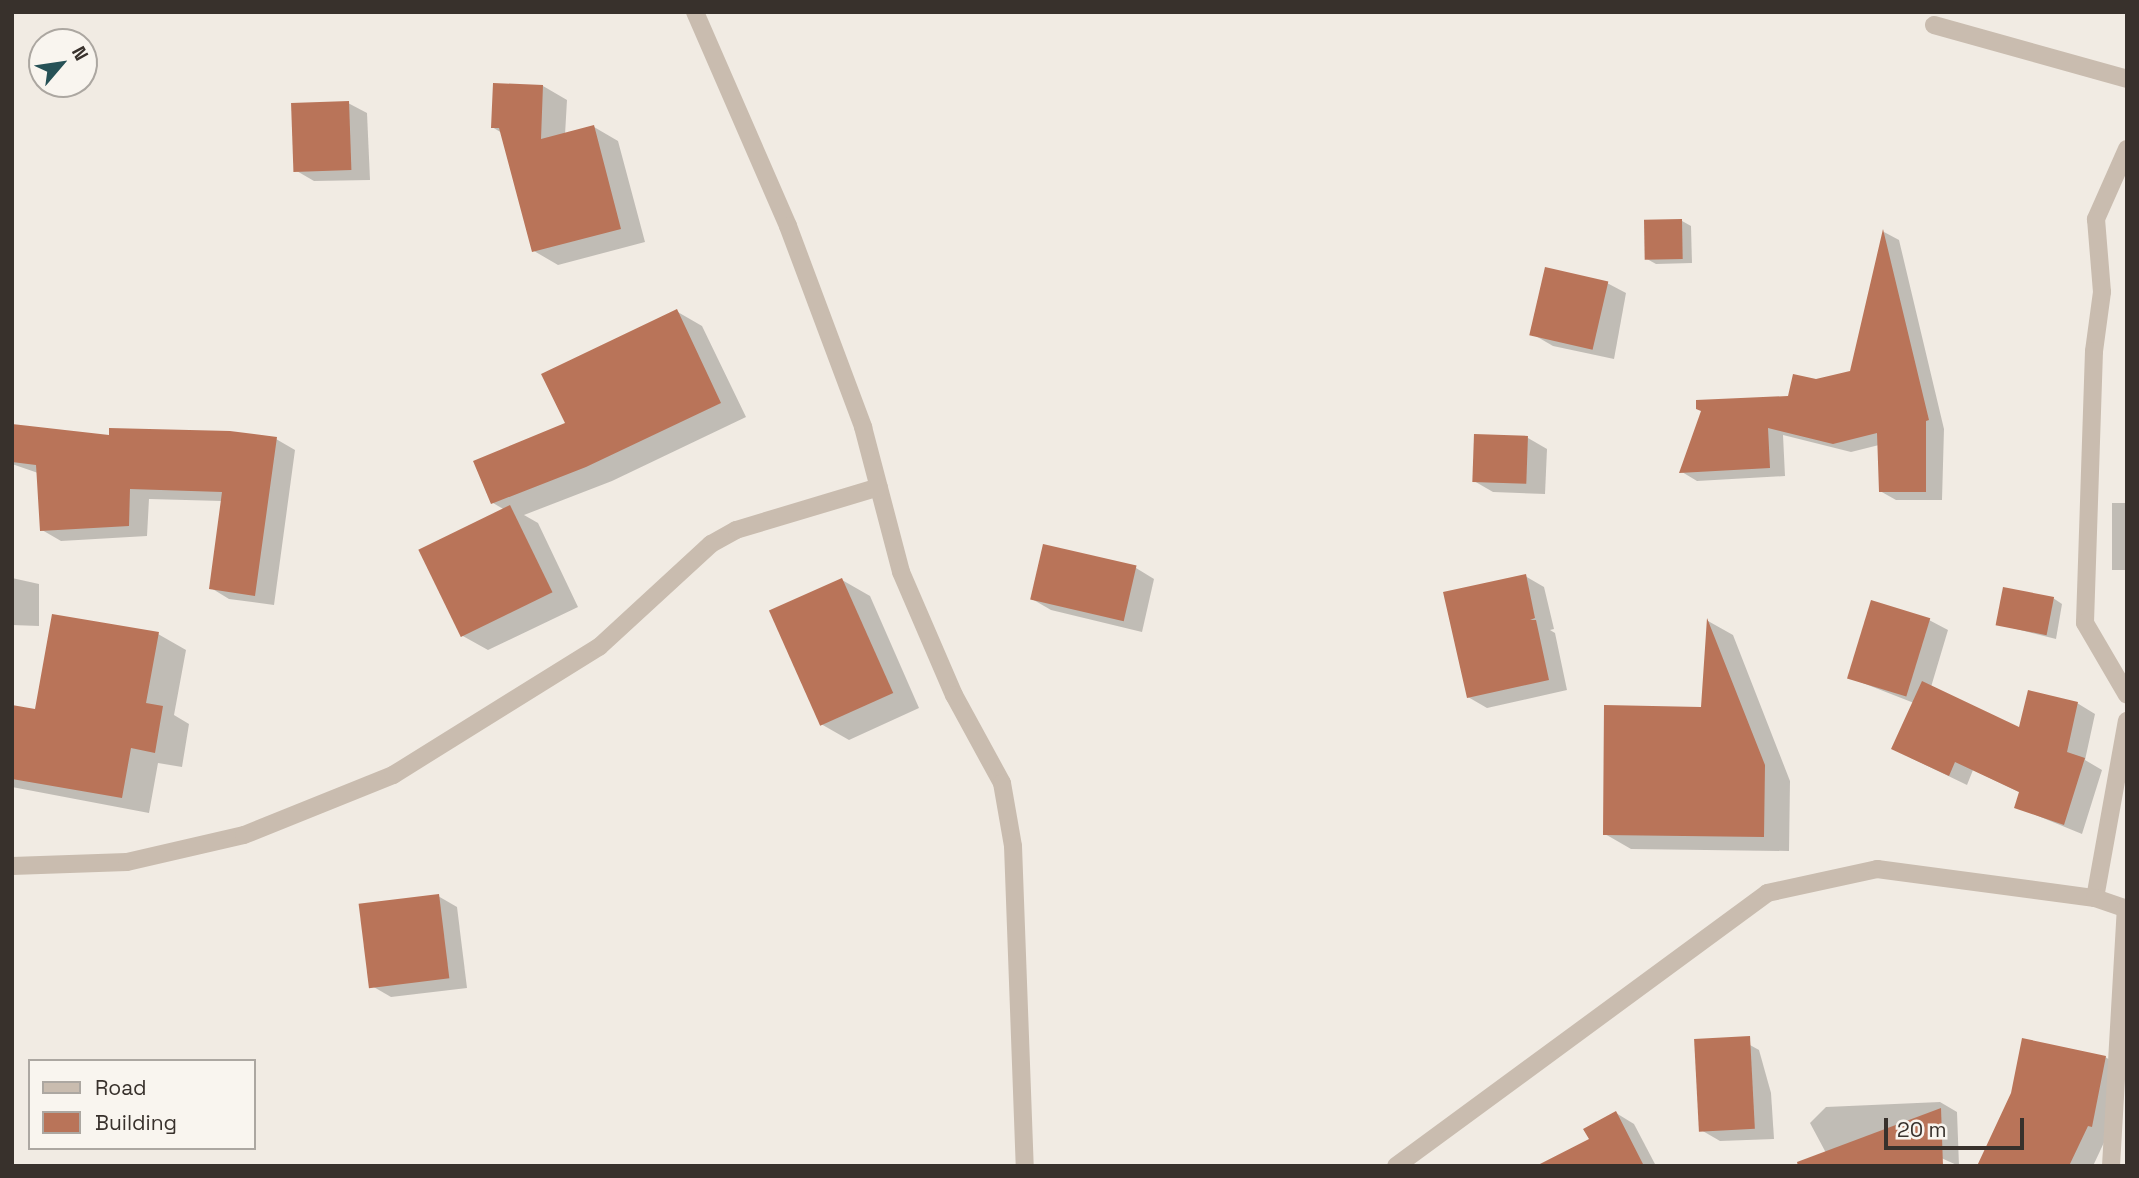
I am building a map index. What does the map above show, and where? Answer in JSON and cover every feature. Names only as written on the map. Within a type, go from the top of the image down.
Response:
[{"type":"street","points":[[695,12],[788,226],[863,427],[901,572],[954,695],[1002,783],[1013,846],[1025,1166]]},
{"type":"street","points":[[1934,24],[2127,79]]},
{"type":"street","points":[[2127,149],[2096,219],[2102,292],[2094,364],[2085,623],[2127,695]]},
{"type":"street","points":[[12,866],[127,862],[244,835],[393,775],[600,647],[711,544],[736,530],[879,487]]},
{"type":"street","points":[[2095,898],[2127,721]]},
{"type":"street","points":[[1396,1166],[1767,893],[1877,869],[2095,898],[2126,909],[2111,1166]]},
{"type":"building","points":[[493,83],[543,85],[541,139],[594,125],[621,229],[532,252],[499,128],[491,128]]},
{"type":"building","points":[[349,101],[351,170],[293,172],[291,103]]},
{"type":"building","points":[[1682,219],[1683,259],[1645,260],[1644,220]]},
{"type":"building","points":[[1883,229],[1929,420],[1926,421],[1926,492],[1879,492],[1877,433],[1833,444],[1768,428],[1770,468],[1679,473],[1701,411],[1696,409],[1696,400],[1788,396],[1793,374],[1816,379],[1850,371]]},
{"type":"building","points":[[1545,267],[1608,282],[1593,350],[1529,335]]},
{"type":"building","points":[[677,309],[721,403],[586,467],[491,504],[473,461],[565,423],[541,374]]},
{"type":"building","points":[[12,424],[109,435],[109,428],[230,431],[277,437],[255,596],[209,589],[222,492],[130,489],[129,526],[40,531],[36,465],[12,462]]},
{"type":"building","points":[[1474,434],[1528,436],[1526,484],[1472,482]]},
{"type":"building","points":[[510,505],[553,592],[461,637],[418,550]]},
{"type":"building","points":[[1043,544],[1137,566],[1124,621],[1030,600]]},
{"type":"building","points":[[1526,574],[1535,618],[1530,620],[1536,620],[1549,680],[1467,698],[1443,592]]},
{"type":"building","points":[[842,578],[893,693],[820,726],[769,611]]},
{"type":"building","points":[[2003,587],[2054,597],[2047,635],[1996,625]]},
{"type":"building","points":[[1871,600],[1930,618],[1906,697],[1847,678]]},
{"type":"building","points":[[52,614],[159,632],[146,703],[163,706],[155,753],[131,748],[122,798],[12,779],[12,705],[35,709]]},
{"type":"building","points":[[1707,618],[1765,765],[1764,837],[1603,835],[1604,705],[1701,707]]},
{"type":"building","points":[[1922,681],[2019,727],[2028,690],[2078,702],[2067,752],[2085,758],[2064,825],[2014,808],[2019,792],[1955,762],[1949,776],[1891,749]]},
{"type":"building","points":[[439,894],[449,978],[369,988],[359,904]]},
{"type":"building","points":[[1750,1036],[1755,1129],[1699,1132],[1694,1039]]},
{"type":"building","points":[[2022,1038],[2106,1056],[2092,1127],[2088,1126],[2069,1166],[1977,1166],[2011,1093]]},
{"type":"building","points":[[1941,1108],[1943,1166],[1798,1166],[1797,1162]]},
{"type":"building","points":[[1616,1111],[1644,1166],[1536,1166],[1589,1139],[1583,1129]]}]
